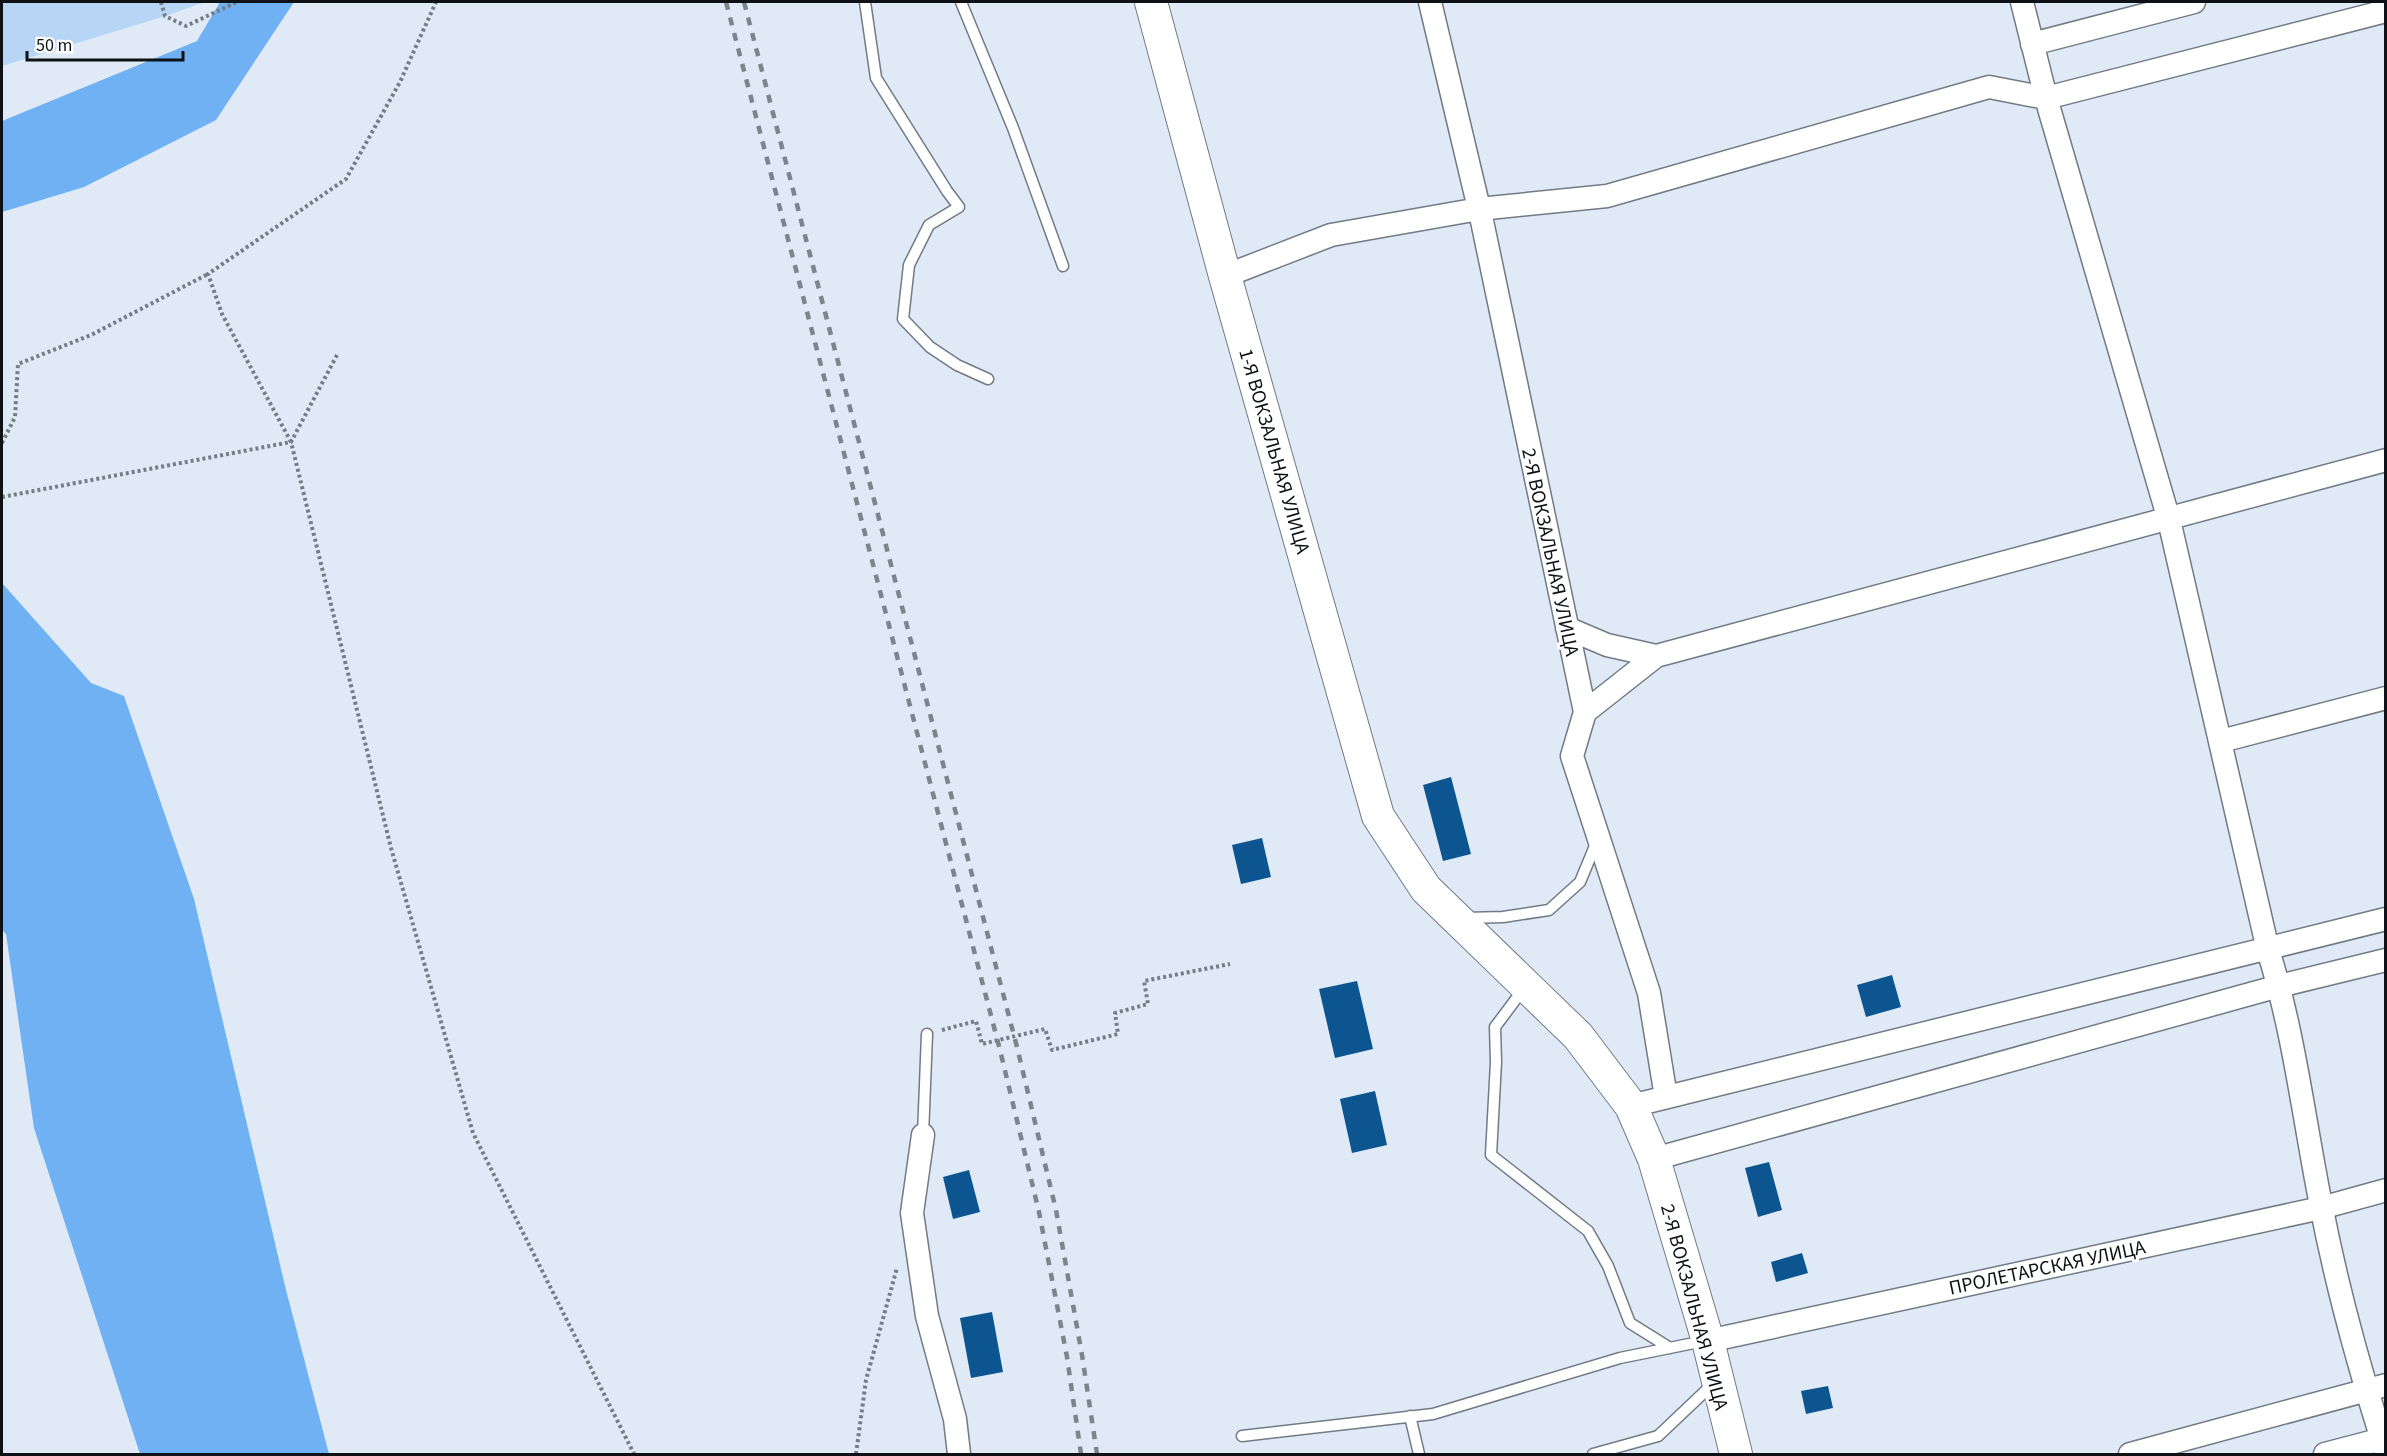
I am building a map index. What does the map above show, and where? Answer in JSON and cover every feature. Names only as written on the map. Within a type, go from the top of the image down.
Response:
[{"type":"main road","name":"1-Я ВОКЗАЛЬНАЯ УЛИЦА","points":[[1151,2],[1225,276],[1378,816],[1426,889],[1526,986]]},
{"type":"main road","name":"2-Я ВОКЗАЛЬНАЯ УЛИЦА","points":[[1526,986],[1578,1036],[1631,1106],[1654,1159],[1707,1341],[1736,1455]]},
{"type":"street","name":"2-Я ВОКЗАЛЬНАЯ УЛИЦА","points":[[1430,2],[1479,209],[1585,712],[1572,756],[1649,993],[1666,1097]]},
{"type":"street","points":[[2022,2],[2046,98],[2169,520],[2268,950],[2279,986],[2321,1208],[2375,1388],[2384,1443],[2325,1455]]},
{"type":"street","points":[[2032,44],[2194,2]]},
{"type":"street","points":[[1225,276],[1331,235],[1479,209],[1606,196],[1989,87],[2046,98],[2385,11]]},
{"type":"street","points":[[1585,712],[1656,656],[2169,520],[2385,460]]},
{"type":"street","points":[[1567,628],[1607,645],[1656,656]]},
{"type":"street","points":[[2221,741],[2385,698]]},
{"type":"street","points":[[1631,1106],[2268,950],[2385,919]]},
{"type":"street","points":[[1654,1159],[2279,986],[2385,960]]},
{"type":"street","points":[[923,1135],[912,1213],[927,1316],[955,1419],[959,1455]]},
{"type":"street","name":"ПРОЛЕТАРСКАЯ УЛИЦА","points":[[1707,1341],[2321,1208],[2385,1190]]},
{"type":"street","points":[[2130,1455],[2375,1388]]},
{"type":"lane","points":[[865,2],[876,78],[959,207],[929,225],[909,265],[903,319],[930,347],[957,365],[988,379]]},
{"type":"lane","points":[[961,2],[1009,118],[1063,266]]},
{"type":"lane","points":[[1457,919],[1503,917],[1549,910],[1580,882],[1598,837]]},
{"type":"lane","points":[[1526,986],[1495,1027],[1491,1155],[1588,1231],[1608,1266],[1630,1323],[1670,1348]]},
{"type":"lane","points":[[923,1135],[927,1034]]},
{"type":"lane","points":[[1242,1436],[1433,1414],[1620,1358],[1707,1341]]},
{"type":"lane","points":[[1593,1455],[1658,1436],[1717,1380]]},
{"type":"lane","points":[[1410,1416],[1419,1455]]},
{"type":"path","points":[[161,2],[165,16],[186,26],[237,2]]},
{"type":"path","points":[[2,443],[15,417],[18,364],[91,335],[208,274],[346,179],[400,82],[436,2]]},
{"type":"path","points":[[208,274],[222,314],[291,442],[391,848],[473,1133],[634,1455]]},
{"type":"path","points":[[291,442],[337,355]]},
{"type":"path","points":[[2,497],[291,442]]},
{"type":"path","points":[[927,1034],[976,1022],[982,1044],[1045,1029],[1052,1050],[1118,1034],[1115,1013],[1148,1004],[1144,981],[1230,964]]},
{"type":"path","points":[[856,1455],[866,1380],[900,1257]]},
{"type":"shaded area","points":[[2,2],[205,2],[2,66]]},
{"type":"shaded area","points":[[220,2],[294,2],[216,120],[84,187],[2,212],[2,121],[197,41]]},
{"type":"shaded area","points":[[2,583],[91,683],[124,696],[194,899],[286,1290],[329,1454],[140,1454],[34,1128],[6,934],[2,930]]},
{"type":"building","points":[[1451,777],[1471,854],[1443,861],[1423,785]]},
{"type":"building","points":[[1262,838],[1271,877],[1241,884],[1232,845]]},
{"type":"building","points":[[1892,975],[1901,1007],[1866,1017],[1857,985]]},
{"type":"building","points":[[1357,981],[1373,1049],[1335,1058],[1319,989]]},
{"type":"building","points":[[1375,1091],[1387,1145],[1352,1153],[1340,1099]]},
{"type":"building","points":[[1769,1162],[1782,1210],[1758,1217],[1745,1168]]},
{"type":"building","points":[[969,1170],[980,1212],[953,1219],[943,1177]]},
{"type":"building","points":[[1802,1253],[1808,1273],[1776,1282],[1771,1262]]},
{"type":"building","points":[[992,1312],[1003,1372],[971,1378],[960,1318]]},
{"type":"building","points":[[1828,1386],[1833,1408],[1806,1414],[1801,1391]]},
{"type":"railway","points":[[726,2],[1000,1050],[1039,1212],[1067,1357],[1081,1454]]},
{"type":"railway","points":[[744,2],[1017,1047],[1056,1210],[1097,1454]]}]
